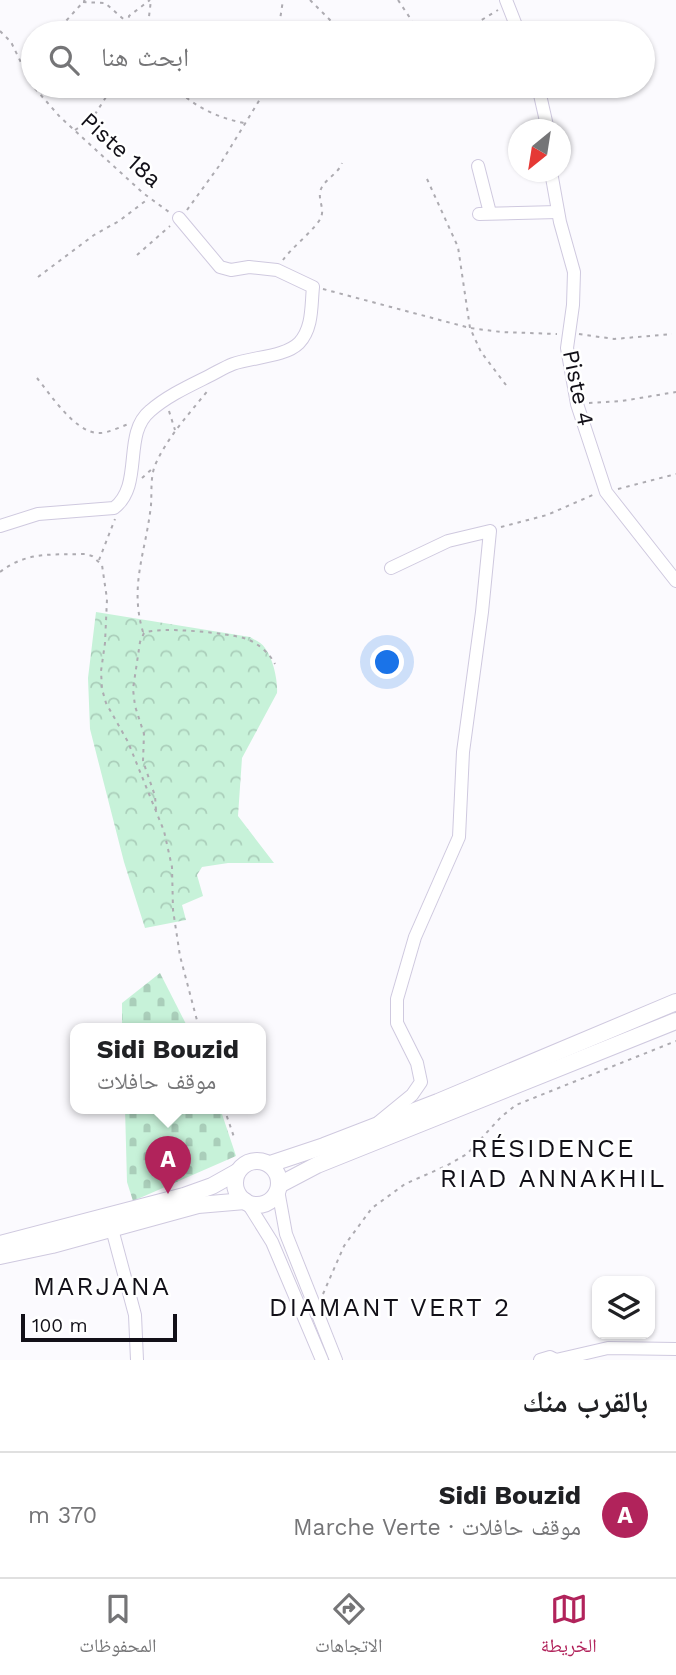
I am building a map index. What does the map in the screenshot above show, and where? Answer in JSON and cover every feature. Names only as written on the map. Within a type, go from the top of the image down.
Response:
[{"type":"main road","points":[[0,1244],[184,1196],[212,1186],[249,1162],[270,1164],[370,1128],[676,1002]]},
{"type":"main road","points":[[0,1256],[198,1205],[221,1201],[257,1205],[268,1202],[278,1187],[324,1163],[676,1021]]},
{"type":"main road","points":[[270,1164],[277,1174],[278,1187]]},
{"type":"main road","points":[[237,1172],[235,1188],[246,1202]]},
{"type":"street","points":[[507,2],[514,21]]},
{"type":"street","points":[[541,98],[546,119]]},
{"type":"street","points":[[478,166],[484,213],[558,212]]},
{"type":"street","name":"Piste 4","points":[[553,182],[574,272],[567,348],[577,404],[606,491],[676,581]]},
{"type":"street","points":[[0,526],[38,514],[105,510],[121,503],[128,489],[140,422],[148,412],[224,368],[287,350],[299,343],[309,325],[313,287],[277,270],[249,267],[231,270],[220,267],[179,218]]},
{"type":"street","points":[[370,1128],[412,1096],[421,1082],[417,1063],[397,1023],[397,999],[415,937],[458,837],[463,752],[484,601],[490,531],[448,541],[391,568]]},
{"type":"street","points":[[278,1187],[286,1234],[336,1360]]},
{"type":"street","points":[[246,1202],[272,1242],[321,1360]]},
{"type":"street","points":[[112,1229],[135,1315],[137,1360]]},
{"type":"street","points":[[540,1360],[550,1357],[556,1360],[608,1348],[676,1349]]},
{"type":"path","points":[[129,21],[132,12],[151,0]]},
{"type":"path","points":[[148,21],[151,0]]},
{"type":"path","points":[[280,21],[283,0]]},
{"type":"path","points":[[310,0],[331,21]]},
{"type":"path","points":[[398,0],[412,21]]},
{"type":"path","points":[[66,21],[84,1],[106,3],[126,21]]},
{"type":"path","points":[[478,21],[507,2]]},
{"type":"path","name":"Piste 18a","points":[[0,31],[21,64]]},
{"type":"path","name":"Piste 18a","points":[[44,98],[74,131],[149,198],[179,218]]},
{"type":"path","points":[[74,131],[92,120],[106,98]]},
{"type":"path","points":[[188,98],[200,107],[230,121],[245,123]]},
{"type":"path","points":[[137,255],[179,218],[203,190],[261,98]]},
{"type":"path","points":[[277,270],[291,248],[320,220],[321,188],[338,172],[342,163]]},
{"type":"path","points":[[427,179],[458,247],[470,328],[481,352],[506,385]]},
{"type":"path","points":[[38,277],[94,234],[119,221],[149,198]]},
{"type":"path","points":[[313,287],[470,328],[501,332],[569,333],[614,339],[672,334]]},
{"type":"path","points":[[144,634],[138,614],[137,576],[151,506],[153,473],[175,430],[224,368]]},
{"type":"path","points":[[37,378],[69,416],[94,433],[140,422]]},
{"type":"path","points":[[577,404],[676,393]]},
{"type":"path","points":[[165,400],[175,430]]},
{"type":"path","points":[[490,531],[547,516],[606,491],[676,474]]},
{"type":"path","points":[[99,561],[121,503]]},
{"type":"path","points":[[0,572],[21,559],[36,555],[85,554],[99,561],[104,573],[107,599],[102,689],[106,704],[128,742],[171,857],[173,910],[180,956],[197,1023]]},
{"type":"path","points":[[156,811],[156,802],[143,761],[144,734],[133,689],[140,642],[144,634],[153,630],[172,630],[245,638],[262,648],[275,664]]},
{"type":"path","points":[[314,1307],[329,1285],[344,1246],[372,1208],[387,1195],[467,1154],[501,1117],[516,1105],[676,1041]]},
{"type":"path","points":[[226,1114],[235,1140]]},
{"type":"green space","points":[[96,612],[250,637],[264,646],[273,663],[277,693],[242,758],[238,816],[274,863],[228,863],[202,867],[197,875],[203,896],[182,905],[186,920],[145,928],[124,862],[90,729],[88,678]]},
{"type":"green space","points":[[160,973],[185,1023],[122,1023],[122,1003]]},
{"type":"green space","points":[[125,1114],[222,1114],[236,1156],[133,1201],[127,1182]]},
{"type":"place","name":"Sidi Bouzid","points":[[168,1194]]},
{"type":"district","name":"RÉSIDENCE RIAD ANNAKHIL","points":[[553,1163]]},
{"type":"district","name":"MARJANA","points":[[102,1286]]},
{"type":"district","name":"DIAMANT VERT 2","points":[[390,1307]]}]
